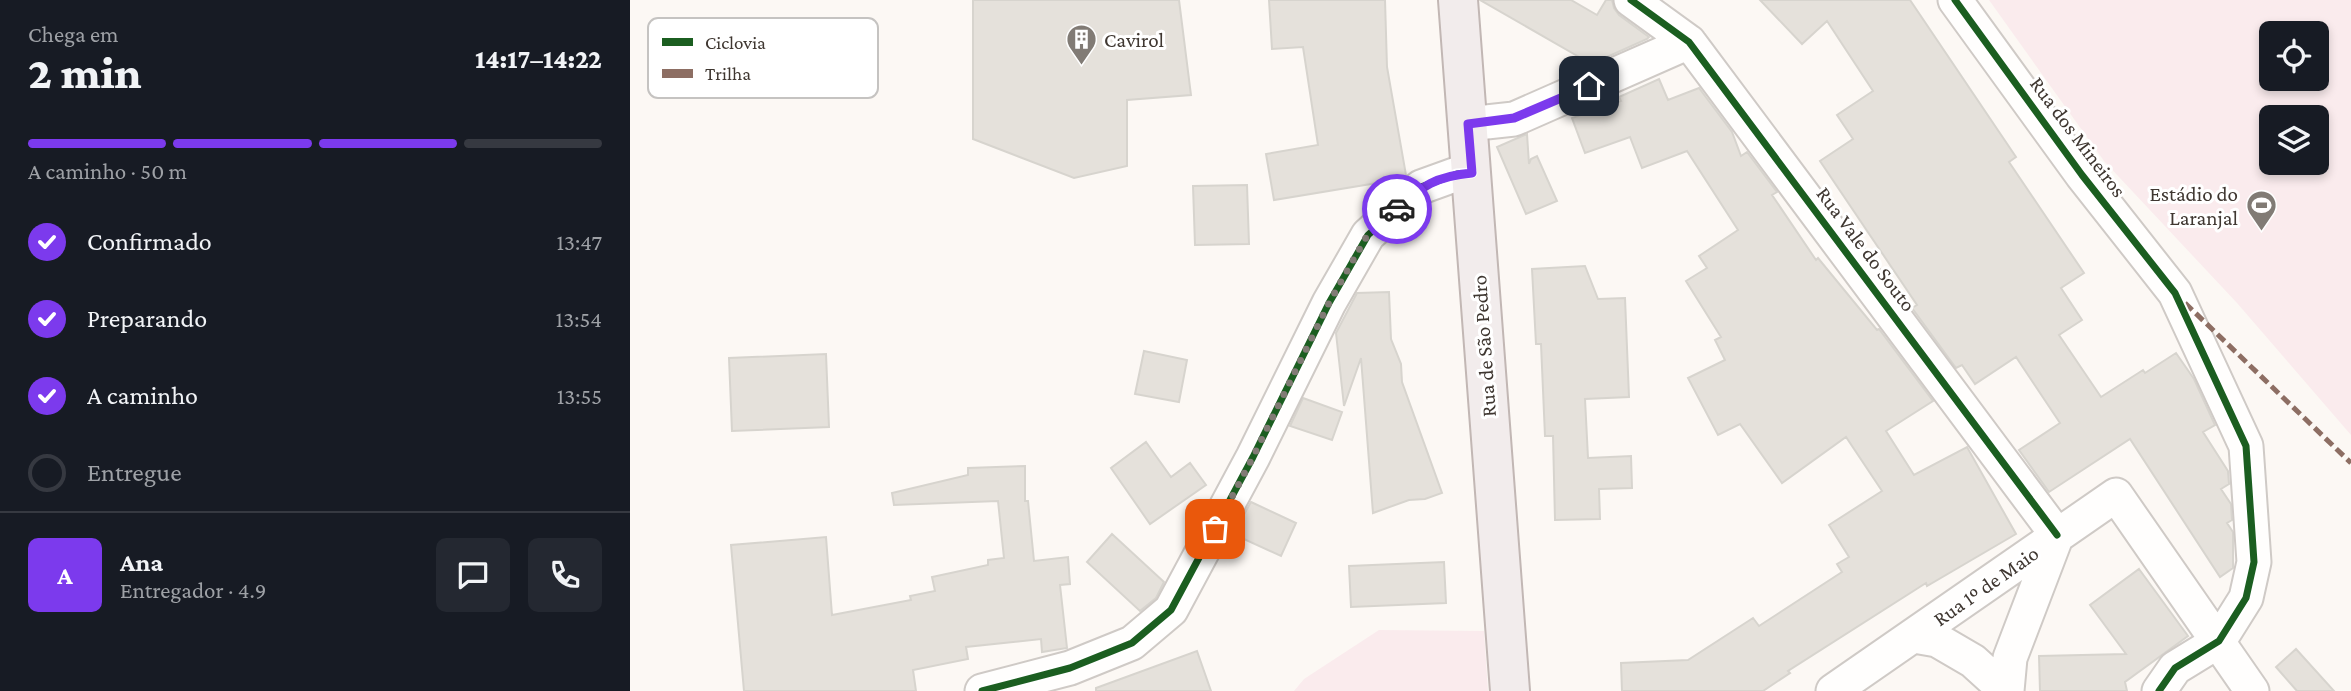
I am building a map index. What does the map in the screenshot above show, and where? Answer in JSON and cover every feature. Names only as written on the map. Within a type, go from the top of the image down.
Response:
[{"type":"main road","name":"Rua de São Pedro","points":[[1458,0],[1510,691]]},
{"type":"street","name":"Rua Vale do Souto","points":[[1631,0],[1689,42],[2057,535]]},
{"type":"street","name":"Rua dos Mineiros","points":[[1955,0],[2082,175],[2175,293],[2246,446],[2255,562],[2246,598],[2219,641]]},
{"type":"street","points":[[1468,124],[1514,118],[1689,42]]},
{"type":"street","points":[[982,691],[1070,668],[1132,643],[1171,610],[1253,457],[1329,303],[1368,234],[1421,187],[1457,174],[1472,173]]},
{"type":"street","name":"Rua 1º de Maio","points":[[1833,691],[2116,495],[2219,641]]},
{"type":"street","points":[[2007,691],[2010,659],[2057,535]]},
{"type":"street","name":"Rua 1º de Maio","points":[[1914,636],[1937,640],[1973,661],[2007,691]]},
{"type":"street","points":[[2159,691],[2175,668],[2219,641],[2248,684],[2275,691]]},
{"type":"shaded area","name":"Estádio do Laranjal","points":[[1989,0],[2351,0],[2351,435],[2237,303],[2104,161]]},
{"type":"shaded area","points":[[1379,630],[1484,631],[1488,691],[1294,691],[1304,679]]},
{"type":"building","name":"Cavirol","points":[[973,0],[1179,0],[1191,95],[1127,100],[1127,166],[1074,178],[973,139]]},
{"type":"building","points":[[1269,0],[1385,0],[1387,67],[1406,175],[1401,179],[1274,200],[1266,154],[1318,145],[1303,47],[1272,49]]},
{"type":"building","points":[[1480,0],[1571,0],[1597,15],[1606,0],[1612,0],[1619,15],[1649,37],[1607,57],[1581,58]]},
{"type":"building","points":[[1760,0],[1910,0],[2016,157],[2009,162],[2084,273],[2061,288],[2082,320],[2059,335],[2101,397],[2176,353],[2194,379],[2215,425],[2203,432],[2228,471],[2229,484],[2221,489],[2231,504],[2232,520],[2227,523],[2233,532],[2233,568],[2220,577],[2130,439],[2049,492],[2019,450],[2060,423],[2016,357],[1975,384],[1962,365],[1956,368],[1912,308],[1917,305],[1820,161],[1853,139],[1837,115],[1873,91],[1827,21],[1802,44]]},
{"type":"building","points":[[1659,79],[1668,100],[1699,88],[1732,132],[1741,156],[1747,152],[1777,192],[1772,195],[1816,260],[1818,258],[1877,330],[1879,329],[1933,401],[1886,431],[1914,475],[1967,447],[2016,534],[1927,586],[1926,583],[1788,671],[1790,673],[1763,691],[1622,691],[1621,663],[1688,660],[1753,618],[1759,626],[1842,572],[1837,564],[1849,557],[1829,525],[1882,491],[1846,437],[1782,483],[1740,424],[1718,435],[1688,378],[1725,360],[1715,340],[1721,337],[1686,281],[1707,268],[1699,256],[1738,230],[1687,151],[1642,168],[1630,137],[1585,153],[1572,118],[1621,101],[1619,97]]},
{"type":"building","points":[[1527,134],[1529,164],[1531,159],[1537,156],[1557,201],[1526,214],[1497,147]]},
{"type":"building","points":[[1247,185],[1249,244],[1195,245],[1193,186]]},
{"type":"building","points":[[1585,266],[1598,299],[1625,298],[1629,397],[1585,399],[1588,458],[1631,456],[1632,488],[1599,489],[1600,519],[1555,520],[1553,436],[1545,436],[1541,344],[1536,344],[1532,269]]},
{"type":"building","points":[[1389,292],[1391,339],[1401,364],[1402,382],[1442,493],[1425,499],[1409,500],[1373,513],[1361,358],[1344,406],[1336,333],[1357,293]]},
{"type":"building","points":[[1144,351],[1187,360],[1179,402],[1135,394]]},
{"type":"building","points":[[826,354],[829,427],[732,431],[729,358]]},
{"type":"building","points":[[1303,398],[1342,412],[1332,440],[1290,426]]},
{"type":"building","points":[[1146,442],[1171,477],[1190,463],[1206,485],[1150,524],[1111,468]]},
{"type":"building","points":[[1025,466],[1025,501],[1028,501],[1034,561],[1068,557],[1070,584],[1060,585],[1067,648],[1042,652],[1041,639],[966,647],[968,659],[913,670],[916,691],[744,691],[731,545],[826,537],[832,615],[911,600],[910,596],[935,591],[932,577],[988,565],[988,560],[1004,558],[998,501],[894,505],[892,493],[968,475],[968,468]]},
{"type":"building","points":[[1251,502],[1296,523],[1281,556],[1233,534]]},
{"type":"building","points":[[1112,534],[1164,582],[1156,598],[1140,611],[1087,562]]},
{"type":"building","points":[[1444,562],[1446,603],[1351,607],[1349,566]]},
{"type":"building","points":[[2139,569],[2188,636],[2125,682],[2127,691],[2040,691],[2039,656],[2126,654],[2090,605]]},
{"type":"building","points":[[2296,649],[2334,691],[2297,691],[2276,667]]},
{"type":"building","points":[[1197,651],[1211,691],[1096,691],[1096,688]]},
{"type":"marked path","points":[[2185,303],[2351,463]]},
{"type":"cycle path","points":[[1631,0],[1689,42],[2057,535]]},
{"type":"cycle path","points":[[1955,0],[2082,175],[2175,293],[2246,446],[2254,562],[2246,598],[2219,641],[2175,668],[2159,691]]},
{"type":"cycle path","points":[[982,691],[1070,668],[1132,643],[1171,610],[1253,457],[1329,303],[1368,235],[1421,187],[1457,174],[1472,173]]},
{"type":"way so far","points":[[1215,529],[1329,303],[1368,234],[1397,209]]},
{"type":"place","name":"Cavirol","points":[[1081,67]]},
{"type":"place","name":"Estádio do Laranjal","points":[[2261,233]]},
{"type":"route","points":[[1397,209],[1421,187],[1457,174],[1472,173],[1468,124],[1514,118],[1589,86]]}]
